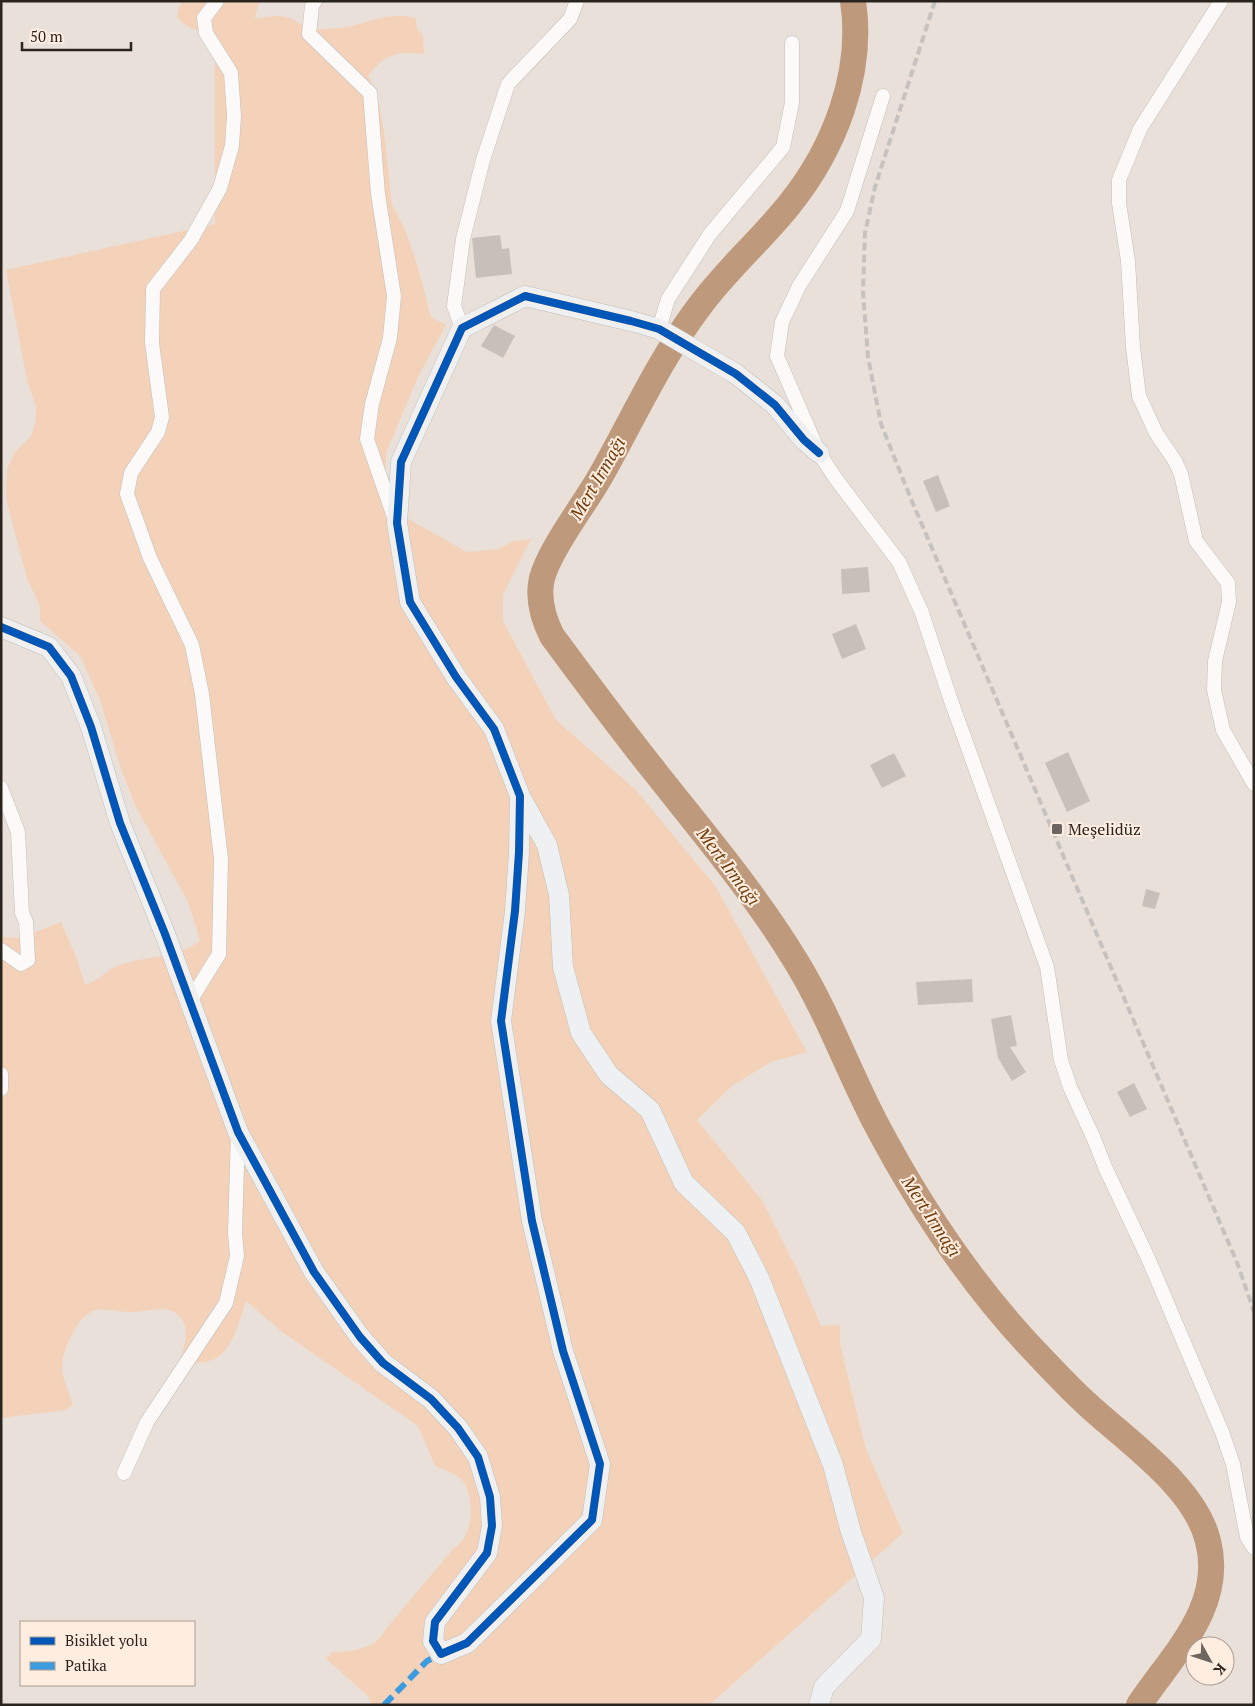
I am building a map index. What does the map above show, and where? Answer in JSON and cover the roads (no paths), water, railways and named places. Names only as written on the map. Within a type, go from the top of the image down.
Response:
[{"type":"street","points":[[190,1001],[219,954],[221,859],[202,694],[192,645],[150,558],[127,494],[131,473],[158,432],[162,417],[152,343],[153,289],[191,240],[201,223],[220,188],[232,146],[234,116],[231,73],[206,34],[204,18],[217,1]]},
{"type":"street","points":[[315,1],[312,6],[309,34],[370,93],[378,194],[394,296],[390,338],[372,404],[367,439],[397,524],[410,602],[456,677],[494,729],[520,796],[547,844],[559,895],[563,967],[582,1033],[609,1075],[650,1110],[684,1183],[736,1233],[759,1278],[833,1465],[851,1532],[874,1598],[871,1639],[824,1688],[819,1705]]},
{"type":"street","points":[[462,328],[454,306],[463,239],[483,160],[508,84],[570,19],[577,1]]},
{"type":"street","points":[[1221,1],[1140,129],[1119,180],[1119,203],[1128,261],[1133,347],[1139,396],[1156,433],[1178,468],[1196,541],[1228,583],[1229,602],[1215,661],[1214,690],[1223,730],[1254,784]]},
{"type":"street","points":[[659,330],[668,299],[710,234],[783,147],[792,103],[792,43]]},
{"type":"street","points":[[883,96],[847,211],[800,286],[782,322],[777,356],[819,453],[836,479],[899,562],[922,613],[950,698],[1047,967],[1061,1060],[1070,1087],[1105,1168],[1148,1258],[1222,1432],[1233,1464],[1247,1536],[1254,1548]]},
{"type":"street","points":[[397,524],[401,462],[462,328],[525,296],[631,321],[659,330],[736,374],[775,406],[804,440],[819,453]]},
{"type":"street","points":[[3,633],[49,647],[71,676],[92,726],[120,822],[190,1001],[238,1132],[314,1272],[360,1337],[383,1363],[431,1399],[458,1428],[478,1458],[490,1497],[492,1526],[487,1553],[436,1622],[433,1641],[441,1654],[467,1643],[592,1520],[600,1464],[563,1351],[532,1220],[501,1021],[515,911],[520,796]]},
{"type":"street","points":[[1,788],[18,832],[22,913],[26,922],[28,960],[21,964],[17,963],[1,950]]},
{"type":"street","points":[[1,1074],[1,1089]]},
{"type":"street","points":[[124,1473],[147,1422],[226,1304],[237,1256],[235,1233],[238,1132]]},
{"type":"waterway","name":"Mert Irmağı","points":[[853,1],[855,28],[854,56],[849,83],[842,109],[820,160],[789,205],[709,293],[671,348],[600,477],[546,566],[540,593],[542,608],[552,636],[629,739],[765,913],[808,982],[891,1152],[926,1210],[964,1266],[984,1293],[1028,1344],[1088,1405],[1140,1450],[1175,1484],[1201,1521],[1208,1541],[1211,1565],[1209,1587],[1202,1609],[1180,1649],[1139,1705]]},
{"type":"railway","points":[[935,1],[875,187],[865,233],[863,292],[868,357],[881,424],[911,499],[1238,1265],[1254,1312]]},
{"type":"place","name":"Meşelidüz","points":[[1057,829]]}]
